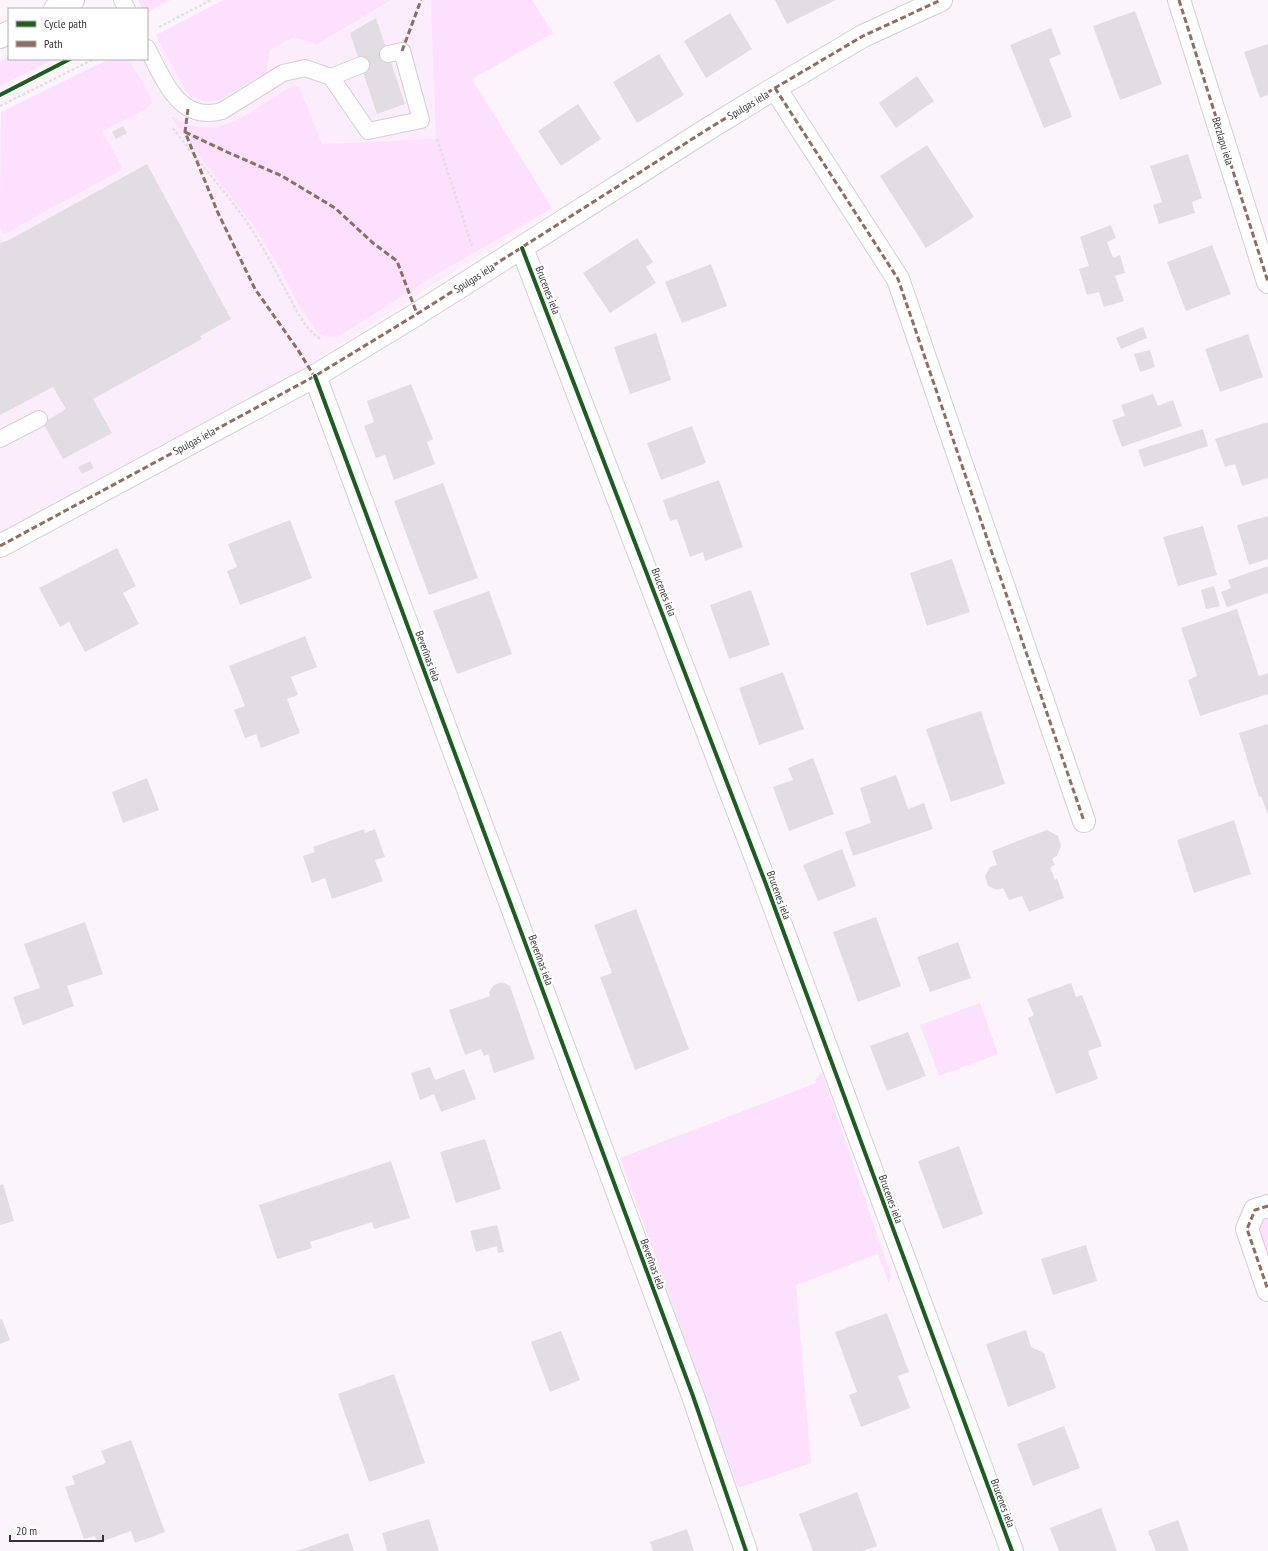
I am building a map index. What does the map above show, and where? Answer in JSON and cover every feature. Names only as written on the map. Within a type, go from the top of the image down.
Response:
[{"type":"street","points":[[57,8],[73,0]]},
{"type":"street","name":"Spulgas iela","points":[[0,546],[315,376],[418,314],[775,88],[864,36],[941,0]]},
{"type":"street","name":"Bērzlapu iela","points":[[1179,0],[1268,282]]},
{"type":"street","points":[[775,88],[898,279],[1084,821]]},
{"type":"street","name":"Brucenes iela","points":[[522,248],[767,887],[1012,1551]]},
{"type":"street","name":"Beverīnas iela","points":[[315,376],[693,1396],[746,1551]]},
{"type":"street","points":[[1268,1206],[1255,1210],[1247,1229],[1268,1290]]},
{"type":"lane","points":[[148,50],[168,88],[177,100],[188,109],[196,112],[214,113],[222,111],[282,73],[304,68],[331,77],[368,130],[422,120],[402,51],[388,54]]},
{"type":"lane","points":[[331,77],[360,65]]},
{"type":"lane","points":[[0,439],[39,419]]},
{"type":"path","points":[[154,30],[211,0]]},
{"type":"path","points":[[0,106],[92,60]]},
{"type":"path","points":[[172,126],[194,157],[242,215],[307,326],[316,337],[326,342]]},
{"type":"path","points":[[437,139],[475,255],[479,274]]},
{"type":"shaded area","points":[[138,0],[170,0],[148,11],[148,8],[142,8]]},
{"type":"shaded area","points":[[223,0],[391,0],[316,45],[313,42],[292,38],[270,50],[266,73],[219,100],[206,102],[192,97],[185,90],[156,35]]},
{"type":"shaded area","points":[[231,0],[532,0],[553,33],[472,79],[552,208],[292,375],[0,534],[0,121],[121,60],[148,60],[148,45]]},
{"type":"shaded area","points":[[431,0],[532,0],[553,33],[472,79],[552,208],[435,275],[338,337],[324,336],[318,333],[299,306],[278,265],[253,225],[199,156],[171,117],[190,125],[206,128],[221,126],[250,113],[292,86],[299,87],[322,144],[436,139]]},
{"type":"shaded area","points":[[8,57],[8,60],[52,60],[0,86],[0,61]]},
{"type":"shaded area","points":[[107,60],[130,60],[153,102],[148,108],[102,131],[123,169],[4,234],[0,228],[1,112]]},
{"type":"shaded area","points":[[980,1003],[998,1054],[939,1076],[920,1025]]},
{"type":"shaded area","points":[[822,1072],[891,1275],[889,1284],[878,1254],[796,1285],[811,1463],[738,1488],[620,1158],[816,1083],[815,1080]]},
{"type":"shaded area","points":[[1268,1214],[1268,1266],[1260,1245],[1259,1234],[1260,1228]]},
{"type":"building","points":[[775,0],[836,0],[787,24]]},
{"type":"building","points":[[1135,11],[1162,84],[1120,100],[1093,26]]},
{"type":"building","points":[[730,13],[752,49],[706,78],[684,41]]},
{"type":"building","points":[[376,18],[405,104],[377,114],[350,33]]},
{"type":"building","points":[[1051,28],[1061,54],[1049,59],[1072,117],[1044,128],[1010,45]]},
{"type":"building","points":[[1268,44],[1268,95],[1260,98],[1244,52]]},
{"type":"building","points":[[659,54],[684,95],[637,123],[613,82]]},
{"type":"building","points":[[917,76],[934,101],[896,128],[879,103]]},
{"type":"building","points":[[578,104],[601,139],[561,166],[538,131]]},
{"type":"building","points":[[123,126],[127,133],[116,139],[112,132]]},
{"type":"building","points":[[927,145],[974,217],[926,248],[880,176]]},
{"type":"building","points":[[1188,154],[1202,198],[1192,202],[1195,213],[1159,224],[1153,205],[1162,202],[1150,166]]},
{"type":"building","points":[[147,164],[231,319],[200,336],[202,339],[93,399],[112,433],[63,459],[43,423],[66,409],[53,387],[0,415],[0,241],[1,243],[11,239]]},
{"type":"building","points":[[1111,225],[1116,238],[1107,242],[1113,258],[1120,255],[1125,273],[1115,276],[1124,301],[1104,307],[1099,292],[1087,295],[1079,269],[1089,266],[1080,237]]},
{"type":"building","points":[[637,238],[653,262],[646,267],[656,283],[610,313],[583,273]]},
{"type":"building","points":[[1212,245],[1231,294],[1186,311],[1167,262]]},
{"type":"building","points":[[711,264],[727,306],[682,323],[665,282]]},
{"type":"building","points":[[1143,327],[1147,338],[1121,349],[1116,338]]},
{"type":"building","points":[[656,333],[671,380],[630,394],[614,347]]},
{"type":"building","points":[[1248,334],[1263,377],[1220,392],[1205,349]]},
{"type":"building","points":[[1150,350],[1155,367],[1140,372],[1134,354]]},
{"type":"building","points":[[411,384],[433,439],[427,442],[435,464],[394,480],[385,455],[376,458],[364,426],[374,422],[367,401]]},
{"type":"building","points":[[1153,394],[1158,406],[1173,400],[1182,426],[1122,447],[1112,420],[1125,416],[1121,405]]},
{"type":"building","points":[[1268,422],[1268,478],[1242,486],[1235,464],[1225,467],[1215,439]]},
{"type":"building","points":[[692,426],[706,463],[661,480],[647,443]]},
{"type":"building","points":[[1203,429],[1208,446],[1144,467],[1138,450]]},
{"type":"building","points":[[90,461],[94,468],[82,474],[78,467]]},
{"type":"building","points":[[719,480],[743,547],[705,561],[703,552],[690,557],[677,519],[670,521],[663,500]]},
{"type":"building","points":[[443,483],[478,578],[429,595],[394,501]]},
{"type":"building","points":[[1268,516],[1268,559],[1249,565],[1237,525]]},
{"type":"building","points":[[290,520],[312,578],[240,605],[227,571],[237,567],[228,544]]},
{"type":"building","points":[[1203,526],[1217,575],[1178,586],[1163,537]]},
{"type":"building","points":[[117,548],[136,586],[123,593],[139,624],[85,652],[69,622],[60,627],[39,588]]},
{"type":"building","points":[[952,559],[970,612],[927,626],[910,573]]},
{"type":"building","points":[[1268,566],[1268,593],[1227,607],[1221,592],[1231,588],[1228,580]]},
{"type":"building","points":[[1214,586],[1220,606],[1206,609],[1201,590]]},
{"type":"building","points":[[751,590],[770,645],[729,659],[710,605]]},
{"type":"building","points":[[489,591],[512,654],[457,674],[433,611]]},
{"type":"building","points":[[1237,609],[1259,676],[1268,673],[1268,694],[1200,716],[1188,680],[1197,676],[1181,628]]},
{"type":"building","points":[[305,636],[317,667],[291,677],[298,695],[287,699],[300,733],[261,748],[256,734],[245,738],[234,710],[245,706],[229,666]]},
{"type":"building","points":[[783,672],[804,729],[759,745],[739,688]]},
{"type":"building","points":[[981,711],[1005,784],[951,802],[926,729]]},
{"type":"building","points":[[1268,724],[1268,815],[1261,796],[1259,797],[1239,733]]},
{"type":"building","points":[[813,758],[834,814],[789,831],[773,787],[793,780],[788,768]]},
{"type":"building","points":[[896,775],[908,809],[924,803],[933,829],[853,856],[845,832],[871,823],[860,788]]},
{"type":"building","points":[[147,778],[159,810],[123,823],[112,792]]},
{"type":"building","points":[[1234,820],[1251,874],[1194,893],[1177,840]]},
{"type":"building","points":[[364,829],[365,833],[375,829],[385,857],[375,860],[383,881],[332,899],[325,878],[312,883],[303,856],[315,852],[313,847]]},
{"type":"building","points":[[1047,830],[1058,836],[1061,846],[1057,856],[1052,859],[1055,865],[1050,867],[1055,880],[1057,878],[1064,898],[1029,912],[1022,896],[1009,900],[1003,888],[997,890],[988,886],[985,876],[990,867],[997,865],[992,851]]},
{"type":"building","points":[[842,849],[856,886],[818,901],[803,865]]},
{"type":"building","points":[[636,909],[689,1049],[635,1070],[600,977],[612,973],[594,925]]},
{"type":"building","points":[[876,917],[901,986],[858,1002],[833,932]]},
{"type":"building","points":[[85,922],[103,974],[67,986],[74,1006],[23,1025],[13,997],[40,988],[24,944]]},
{"type":"building","points":[[958,942],[971,978],[930,992],[917,957]]},
{"type":"building","points":[[502,982],[510,986],[535,1059],[494,1073],[488,1054],[484,1056],[481,1049],[465,1055],[449,1010],[490,996],[489,992],[494,985]]},
{"type":"building","points":[[1071,983],[1076,997],[1082,995],[1102,1046],[1088,1051],[1098,1079],[1056,1094],[1028,1018],[1034,1015],[1027,999]]},
{"type":"building","points":[[908,1032],[926,1076],[887,1091],[870,1046]]},
{"type":"building","points":[[430,1067],[435,1080],[464,1069],[476,1099],[441,1112],[434,1094],[420,1100],[411,1073]]},
{"type":"building","points":[[485,1139],[501,1189],[456,1203],[440,1152]]},
{"type":"building","points":[[959,1146],[983,1214],[943,1229],[918,1161]]},
{"type":"building","points":[[391,1161],[410,1218],[374,1229],[372,1222],[310,1242],[312,1248],[277,1259],[259,1205]]},
{"type":"building","points":[[3,1184],[14,1221],[0,1225],[0,1185]]},
{"type":"building","points":[[497,1225],[504,1252],[498,1253],[497,1246],[476,1252],[470,1231]]},
{"type":"building","points":[[1086,1245],[1097,1281],[1053,1295],[1041,1259]]},
{"type":"building","points":[[887,1313],[909,1372],[898,1376],[910,1408],[861,1427],[849,1395],[857,1392],[835,1332]]},
{"type":"building","points":[[2,1319],[10,1340],[0,1344],[0,1320]]},
{"type":"building","points":[[1026,1330],[1031,1347],[1044,1353],[1056,1388],[1008,1407],[986,1344]]},
{"type":"building","points":[[561,1331],[580,1380],[550,1392],[531,1342]]},
{"type":"building","points":[[394,1374],[425,1463],[369,1482],[338,1394]]},
{"type":"building","points":[[1064,1426],[1080,1468],[1033,1486],[1017,1444]]},
{"type":"building","points":[[131,1440],[165,1532],[135,1543],[131,1531],[98,1543],[95,1536],[84,1539],[65,1487],[75,1484],[72,1476],[106,1463],[101,1451]]},
{"type":"building","points":[[857,1492],[877,1546],[863,1551],[813,1551],[799,1514]]},
{"type":"building","points":[[1101,1508],[1117,1551],[1059,1551],[1050,1528]]},
{"type":"building","points":[[429,1519],[439,1551],[387,1551],[382,1533]]},
{"type":"building","points":[[1178,1520],[1189,1551],[1156,1551],[1148,1531]]},
{"type":"building","points":[[687,1529],[694,1551],[653,1551],[650,1542]]},
{"type":"building","points":[[348,1533],[354,1551],[297,1551]]},
{"type":"marked path","points":[[402,51],[421,0]]},
{"type":"marked path","points":[[0,546],[315,376],[417,314],[775,88],[863,36],[941,0]]},
{"type":"marked path","points":[[1179,0],[1268,282]]},
{"type":"marked path","points":[[775,88],[898,279],[1084,821]]},
{"type":"marked path","points":[[188,109],[185,132],[218,213],[255,289],[298,350],[316,379]]},
{"type":"marked path","points":[[185,132],[282,176],[335,208],[373,243],[397,261],[417,314]]},
{"type":"marked path","points":[[1268,1206],[1255,1210],[1247,1229],[1268,1290]]},
{"type":"cycle path","points":[[0,95],[68,60]]},
{"type":"cycle path","points":[[522,248],[767,887],[1012,1551]]},
{"type":"cycle path","points":[[315,376],[693,1396],[746,1551]]}]
